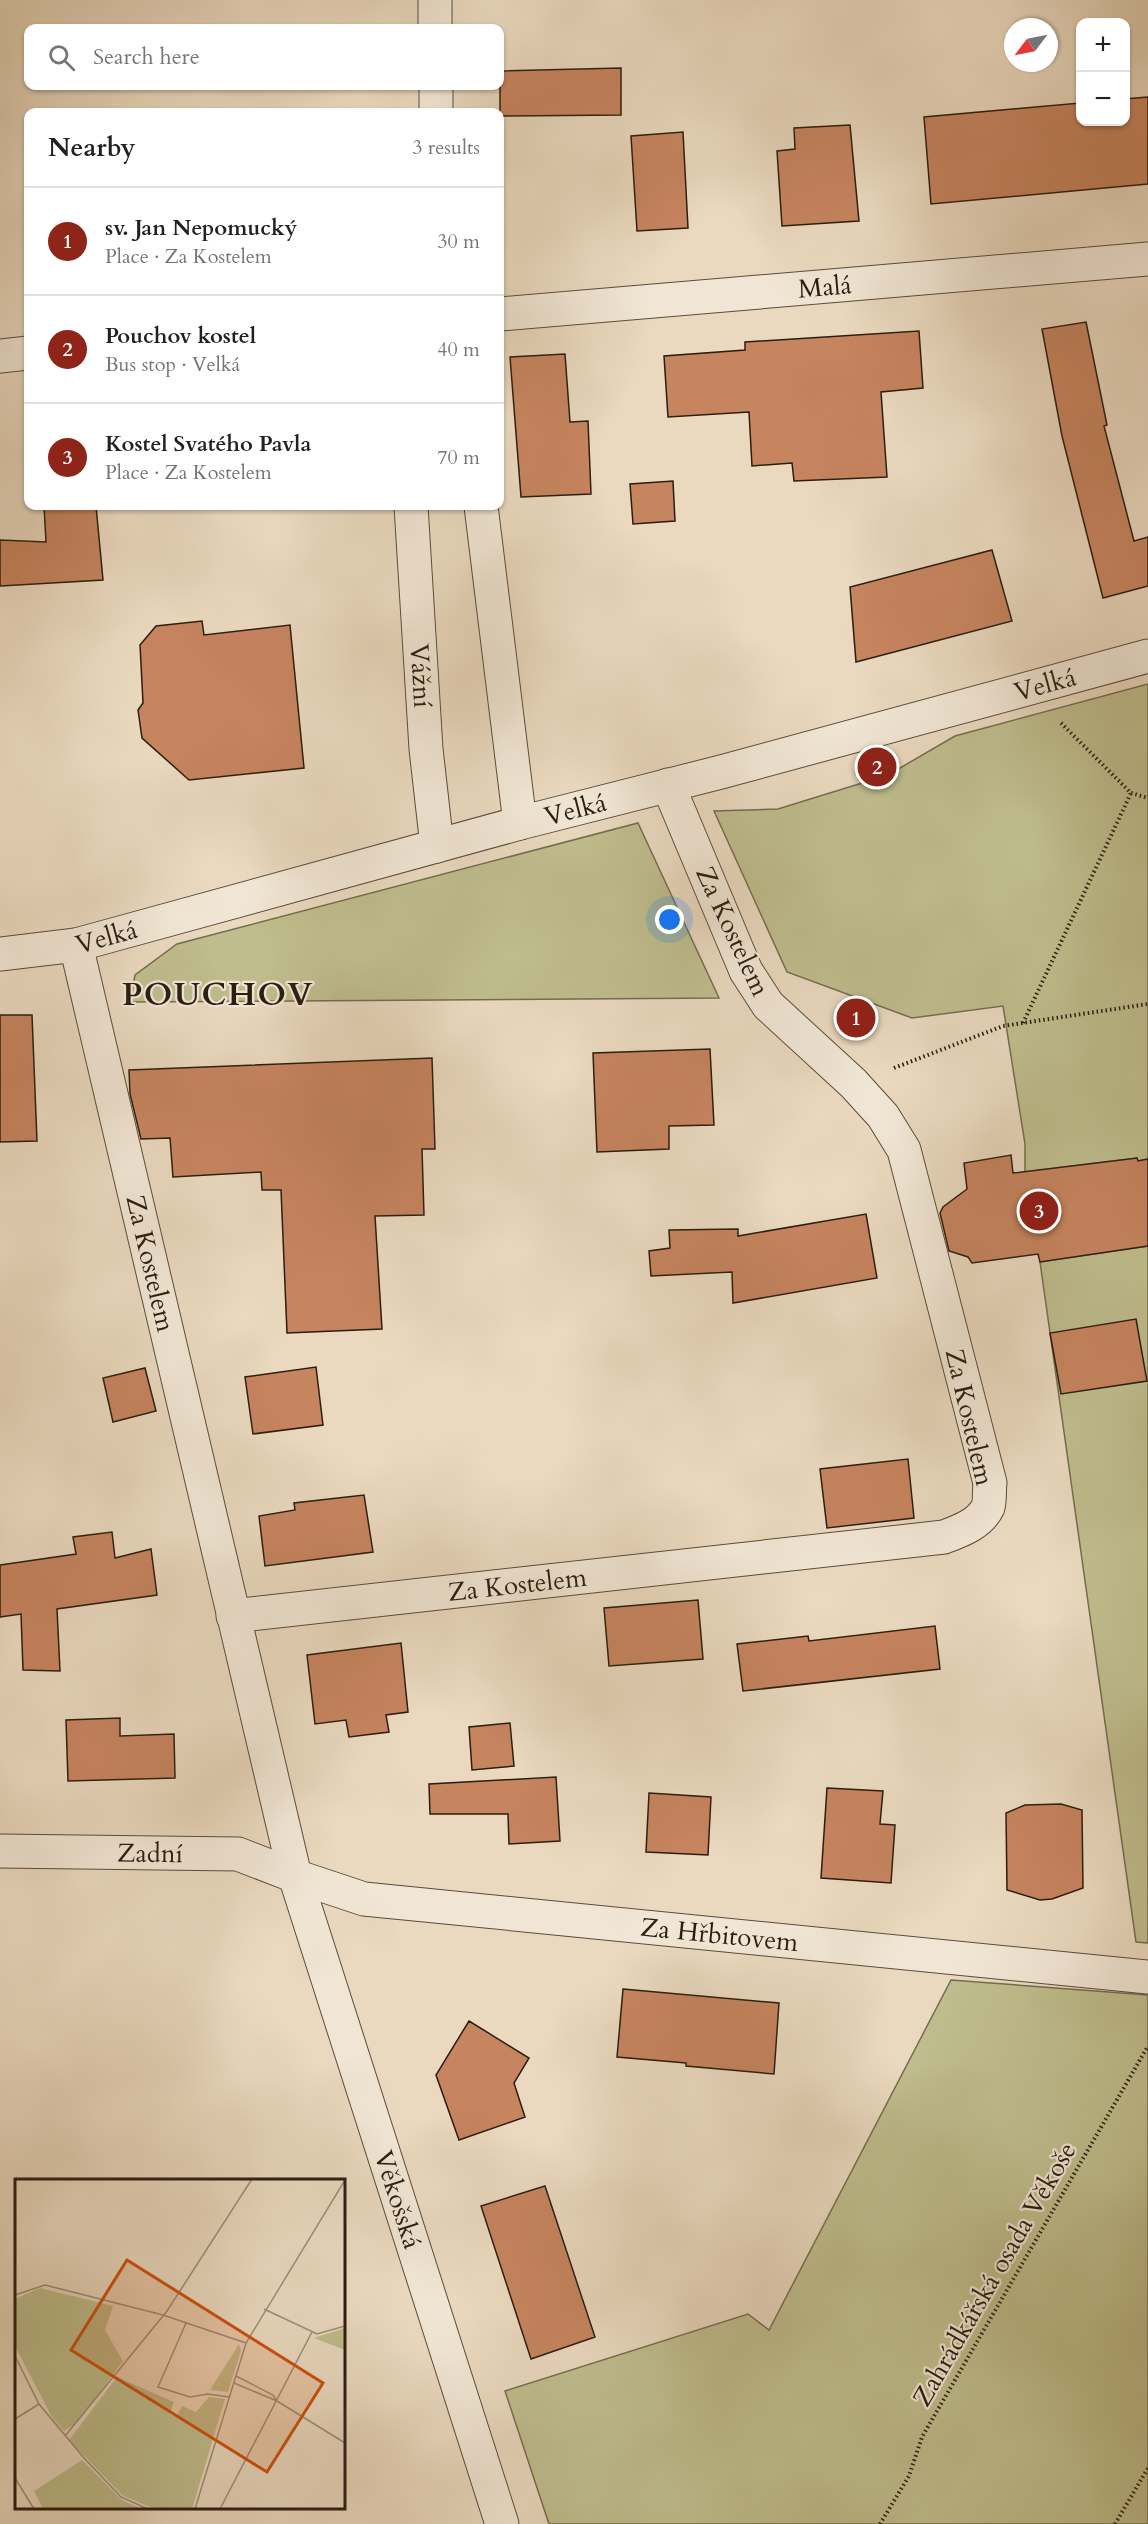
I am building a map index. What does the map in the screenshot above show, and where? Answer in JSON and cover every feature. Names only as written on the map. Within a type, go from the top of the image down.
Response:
[{"type":"street","points":[[435,0],[435,24]]},
{"type":"street","points":[[436,90],[436,108]]},
{"type":"street","name":"Malá","points":[[504,314],[1148,259]]},
{"type":"street","points":[[0,356],[24,353]]},
{"type":"street","name":"Vážní","points":[[411,510],[426,749],[437,846]]},
{"type":"street","points":[[481,510],[520,823]]},
{"type":"street","name":"Velká","points":[[0,954],[76,945],[520,823],[1148,656]]},
{"type":"street","name":"Za Kostelem","points":[[234,1616],[944,1537],[963,1530],[980,1518],[988,1506],[990,1483],[904,1150],[883,1116],[853,1083],[768,1005],[752,979],[668,785]]},
{"type":"street","name":"Za Kostelem","points":[[76,945],[295,1876]]},
{"type":"street","name":"Zadní","points":[[0,1851],[238,1854],[295,1876]]},
{"type":"street","name":"Za Hřbitovem","points":[[295,1876],[364,1899],[1148,1977]]},
{"type":"street","name":"Věkošská","points":[[295,1876],[502,2524]]},
{"type":"path","points":[[1027,689],[1131,793],[1148,798]]},
{"type":"path","points":[[1023,1024],[1131,793]]},
{"type":"path","points":[[853,1083],[1003,1026],[1148,1004]]},
{"type":"path","name":"Zahrádkářská osada Věkoše","points":[[880,2524],[909,2476],[922,2437],[1148,2046]]},
{"type":"path","points":[[1115,2524],[1148,2468]]},
{"type":"shaded area","points":[[1148,684],[1148,1159],[1138,1161],[1137,1158],[1025,1172],[1025,1144],[1003,1006],[912,1018],[787,972],[714,811],[778,809],[888,775],[955,736]]},
{"type":"shaded area","points":[[638,823],[719,998],[130,1002],[135,975],[177,944]]},
{"type":"shaded area","points":[[1148,1246],[1148,1943],[1136,1942],[1040,1262]]},
{"type":"shaded area","points":[[951,1980],[1148,1995],[1148,2524],[549,2524],[505,2391],[748,2314],[769,2330]]},
{"type":"building","points":[[621,68],[621,115],[504,116],[504,108],[500,108],[500,90],[504,90],[504,71]]},
{"type":"building","points":[[1148,97],[1148,184],[931,204],[924,117],[1076,103],[1076,126],[1130,126],[1130,99]]},
{"type":"building","points":[[850,125],[859,221],[782,226],[777,151],[795,149],[794,128]]},
{"type":"building","points":[[683,132],[688,228],[637,231],[631,136]]},
{"type":"building","points":[[1086,322],[1107,425],[1104,426],[1134,541],[1148,537],[1148,586],[1103,598],[1062,436],[1042,329]]},
{"type":"building","points":[[919,331],[923,388],[881,392],[887,477],[794,481],[792,463],[752,466],[749,412],[668,417],[664,356],[745,350],[745,342]]},
{"type":"building","points":[[565,354],[570,422],[588,421],[591,494],[521,497],[510,357]]},
{"type":"building","points":[[673,481],[675,521],[633,524],[630,484]]},
{"type":"building","points":[[44,510],[96,510],[103,580],[0,586],[0,540],[46,542]]},
{"type":"building","points":[[992,550],[1012,621],[856,662],[850,587]]},
{"type":"building","points":[[202,621],[204,635],[290,625],[304,768],[189,780],[142,738],[138,710],[143,703],[140,645],[156,626]]},
{"type":"building","points":[[0,1015],[32,1015],[37,1141],[0,1142]]},
{"type":"building","points":[[710,1049],[714,1125],[669,1126],[669,1149],[597,1152],[593,1053]]},
{"type":"building","points":[[432,1058],[435,1149],[422,1149],[424,1215],[375,1216],[382,1329],[287,1333],[281,1190],[262,1190],[261,1172],[173,1177],[170,1138],[141,1139],[130,1094],[129,1070]]},
{"type":"building","points":[[1011,1155],[1013,1173],[1137,1158],[1138,1161],[1148,1159],[1148,1246],[1040,1262],[1038,1254],[972,1263],[968,1257],[949,1251],[940,1213],[943,1207],[967,1189],[964,1163]]},
{"type":"building","points":[[866,1214],[877,1278],[733,1303],[732,1272],[651,1276],[649,1251],[670,1248],[669,1230],[738,1229],[738,1236]]},
{"type":"building","points":[[1136,1319],[1147,1381],[1061,1394],[1050,1333]]},
{"type":"building","points":[[316,1367],[323,1425],[253,1434],[245,1377]]},
{"type":"building","points":[[145,1368],[156,1411],[113,1422],[103,1378]]},
{"type":"building","points":[[908,1459],[914,1518],[827,1528],[820,1469]]},
{"type":"building","points":[[364,1495],[373,1552],[265,1566],[259,1516],[295,1510],[294,1503]]},
{"type":"building","points":[[112,1532],[115,1558],[151,1549],[157,1595],[57,1609],[60,1671],[23,1670],[21,1614],[0,1617],[0,1565],[76,1554],[73,1537]]},
{"type":"building","points":[[698,1600],[703,1659],[609,1666],[604,1608]]},
{"type":"building","points":[[935,1626],[940,1669],[743,1691],[737,1644],[808,1636],[809,1641]]},
{"type":"building","points":[[401,1643],[408,1712],[386,1715],[389,1732],[349,1737],[346,1720],[315,1724],[307,1655]]},
{"type":"building","points":[[120,1718],[120,1736],[174,1734],[175,1778],[68,1781],[66,1720]]},
{"type":"building","points":[[510,1723],[514,1766],[472,1770],[469,1727]]},
{"type":"building","points":[[556,1777],[560,1841],[509,1844],[508,1814],[430,1814],[429,1784]]},
{"type":"building","points":[[827,1788],[883,1791],[880,1824],[895,1825],[891,1883],[821,1878]]},
{"type":"building","points":[[649,1793],[711,1797],[708,1855],[646,1852]]},
{"type":"building","points":[[1061,1804],[1082,1810],[1083,1888],[1052,1899],[1040,1900],[1007,1890],[1006,1813],[1025,1805]]},
{"type":"building","points":[[623,1989],[779,2003],[774,2074],[617,2057]]},
{"type":"building","points":[[469,2021],[529,2058],[514,2083],[525,2117],[459,2140],[436,2075]]},
{"type":"building","points":[[545,2186],[595,2337],[531,2359],[481,2206]]},
{"type":"place","name":"Pouchov kostel","points":[[877,767]]},
{"type":"place","name":"sv. Jan Nepomucký","points":[[856,1018]]},
{"type":"place","name":"Kostel Svatého Pavla","points":[[1039,1211]]},
{"type":"district","name":"POUCHOV","points":[[218,994]]}]
